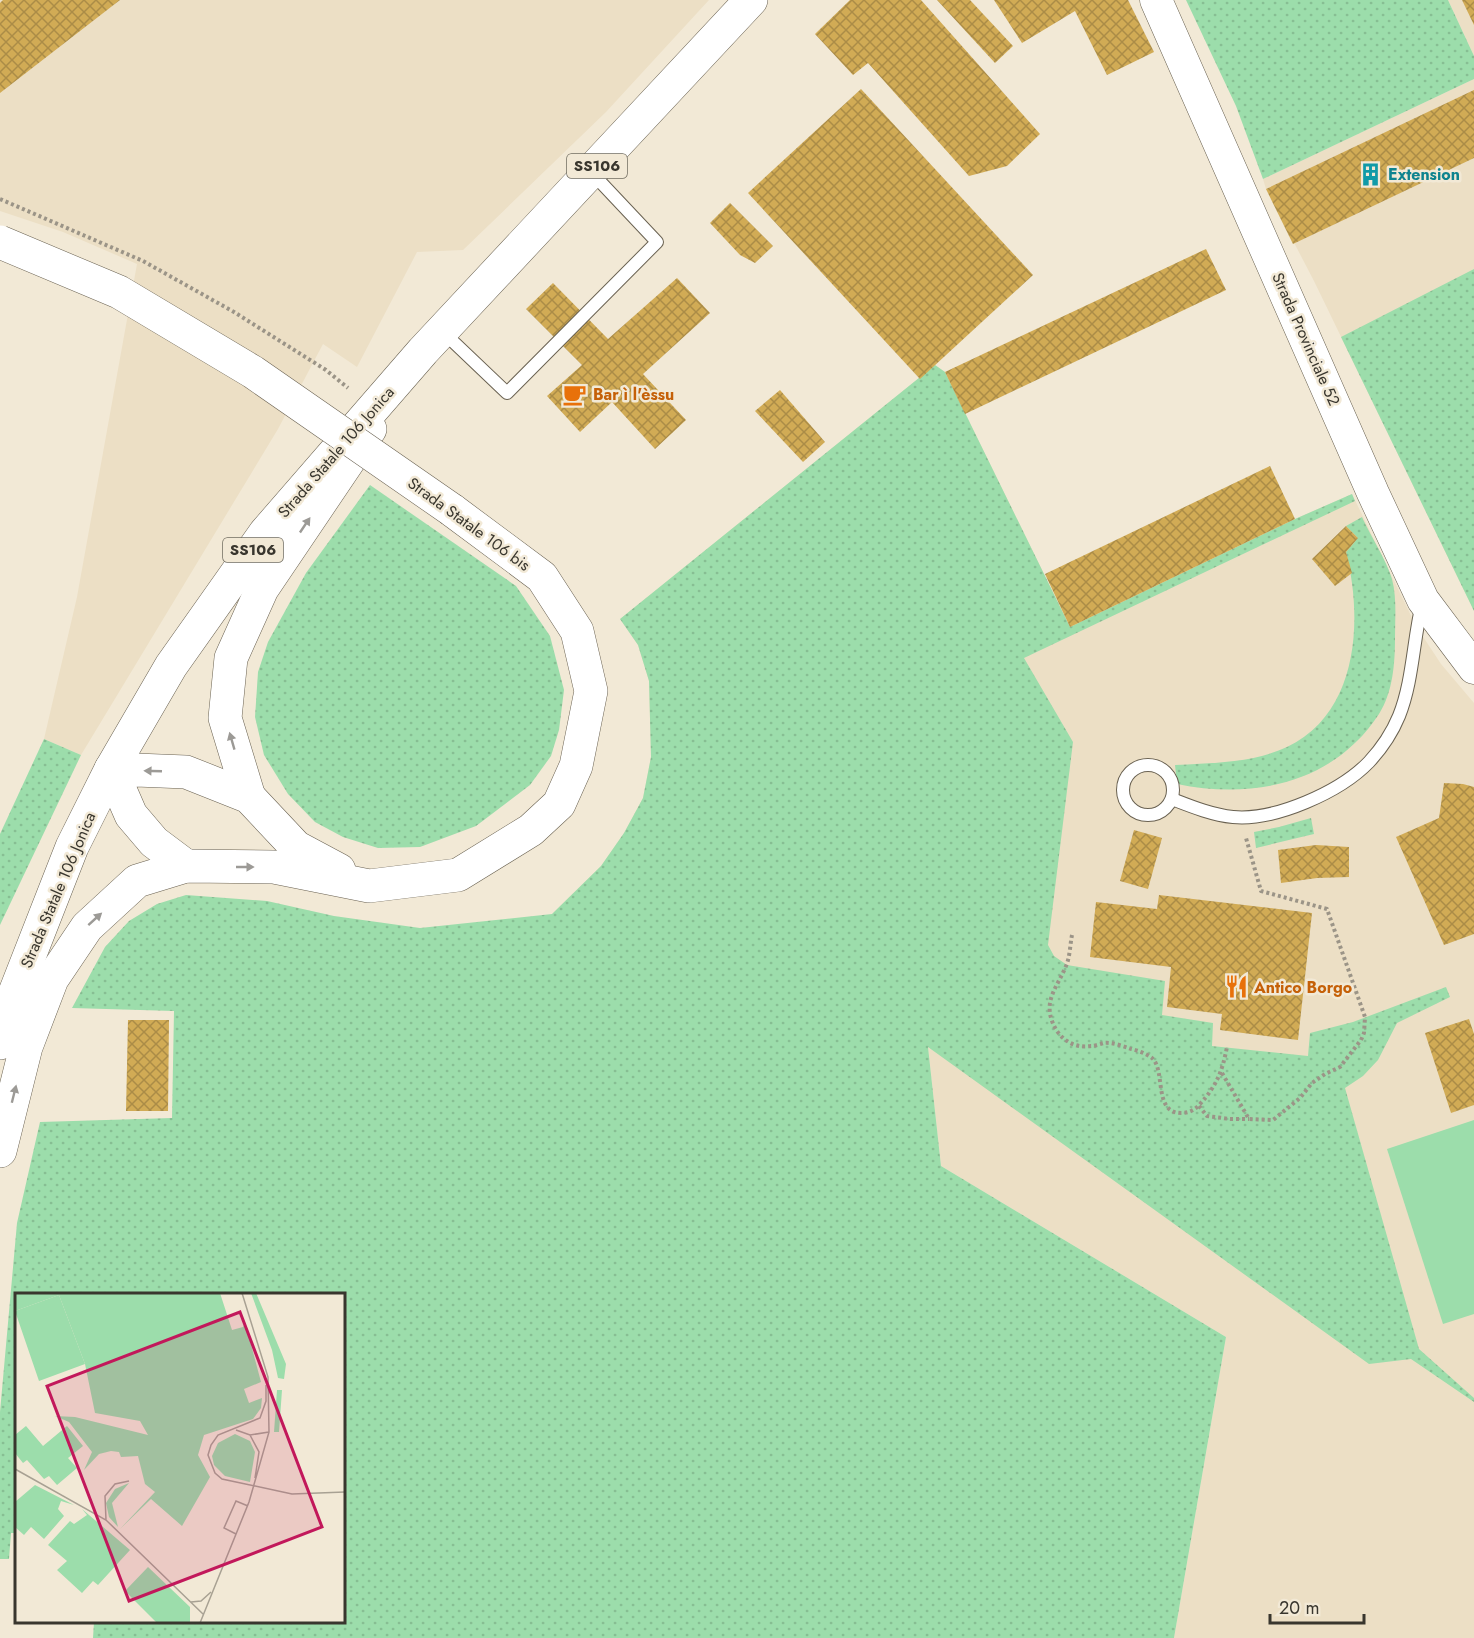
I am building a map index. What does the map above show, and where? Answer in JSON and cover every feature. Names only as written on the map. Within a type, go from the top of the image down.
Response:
[{"type":"main road","name":"Strada Statale 106 Jonica","points":[[0,1043],[5,1018],[72,847],[111,769],[171,666],[265,533],[432,341],[751,0]]},
{"type":"main road","name":"Strada Statale 106 bis","points":[[0,242],[119,292],[253,372],[452,510],[542,576],[577,631],[591,691],[576,766],[559,804],[531,830],[458,875],[369,886],[274,867],[186,866],[137,882],[87,927],[52,978],[26,1047],[0,1151]]},
{"type":"main road","points":[[249,797],[225,718],[231,658],[262,589],[432,341]]},
{"type":"main road","points":[[186,866],[154,842],[131,815],[111,769],[186,772],[249,797],[296,847],[369,886]]},
{"type":"street","name":"Strada Provinciale 52","points":[[1156,0],[1373,493],[1423,600],[1474,668]]},
{"type":"lane","points":[[432,341],[507,393],[657,242],[591,172]]},
{"type":"lane","points":[[1172,799],[1191,807],[1233,817],[1271,814],[1299,805],[1340,784],[1368,763],[1388,738],[1400,714],[1423,600]]},
{"type":"lane","points":[[1152,765],[1164,772],[1170,780],[1173,788],[1172,799],[1161,812],[1147,816],[1132,810],[1124,800],[1122,789],[1128,774],[1138,767],[1152,765]]},
{"type":"path","points":[[0,199],[143,261],[234,312],[326,370],[348,388]]},
{"type":"path","points":[[1199,1106],[1207,1116],[1273,1120],[1300,1098],[1312,1083],[1340,1067],[1364,1033],[1365,1017],[1328,909],[1261,891],[1245,834],[1233,817]]},
{"type":"path","points":[[1072,935],[1067,965],[1050,996],[1049,1009],[1060,1035],[1069,1043],[1089,1047],[1106,1042],[1132,1049],[1152,1058],[1158,1068],[1162,1095],[1168,1107],[1176,1113],[1188,1113],[1199,1106],[1222,1073],[1227,1047]]},
{"type":"path","points":[[1222,1073],[1249,1119]]},
{"type":"shaded area","points":[[0,0],[709,0],[606,112],[463,250],[417,252],[357,367],[323,344],[278,429],[81,755],[44,739],[77,597],[137,264],[63,232],[0,211]]},
{"type":"shaded area","points":[[1448,0],[1474,0],[1474,56]]},
{"type":"shaded area","points":[[1474,79],[1474,611],[1263,179]]},
{"type":"shaded area","points":[[935,365],[945,372],[1070,627],[1352,494],[1416,626],[1441,664],[1474,703],[1474,1638],[1174,1638],[1226,1337],[941,1166],[928,1047],[552,914],[601,866],[624,833],[643,798],[651,757],[649,681],[638,645],[620,619]]},
{"type":"green space","points":[[1186,0],[1448,0],[1474,56],[1474,79],[1263,179],[1236,106]]},
{"type":"green space","points":[[1474,269],[1474,611],[1341,337]]},
{"type":"green space","points":[[935,365],[945,372],[1070,627],[1352,494],[1355,501],[1024,658],[1073,742],[1048,945],[1054,956],[1067,965],[1165,981],[1162,1015],[1213,1023],[1212,1046],[1308,1056],[1310,1033],[1353,1022],[1446,987],[1450,997],[1397,1023],[1378,1060],[1363,1076],[1345,1088],[1419,1349],[1474,1398],[1474,1402],[1411,1359],[1369,1364],[928,1047],[941,1166],[1226,1337],[1174,1638],[93,1638],[94,1623],[345,1623],[345,1293],[15,1293],[15,1533],[11,1533],[9,1559],[0,1559],[0,1412],[17,1223],[40,1122],[172,1118],[174,1011],[72,1008],[105,947],[129,921],[157,904],[186,895],[267,901],[334,916],[420,928],[552,914],[601,866],[624,833],[643,798],[651,757],[649,681],[638,645],[620,619]]},
{"type":"green space","points":[[370,485],[516,586],[550,636],[564,690],[559,730],[551,756],[530,785],[476,826],[420,847],[378,848],[343,837],[315,822],[288,794],[264,755],[255,717],[258,672],[268,642],[306,573]]},
{"type":"green space","points":[[1362,517],[1390,572],[1395,594],[1394,667],[1390,687],[1379,714],[1361,737],[1339,756],[1316,771],[1290,781],[1235,790],[1177,784],[1175,765],[1232,761],[1274,752],[1311,732],[1329,712],[1342,688],[1350,662],[1354,634],[1354,606],[1346,552],[1358,538],[1346,526]]},
{"type":"green space","points":[[44,739],[81,755],[0,925],[0,834]]},
{"type":"green space","points":[[1311,818],[1314,834],[1256,848],[1254,832]]},
{"type":"green space","points":[[1474,1120],[1474,1314],[1443,1324],[1387,1149]]},
{"type":"building","points":[[3,0],[120,0],[0,93],[0,3]]},
{"type":"building","points":[[850,0],[921,0],[1040,134],[1007,166],[969,176],[868,63],[853,75],[815,34]]},
{"type":"building","points":[[937,0],[970,0],[1013,46],[995,63]]},
{"type":"building","points":[[994,0],[1128,0],[1154,52],[1107,75],[1075,11],[1022,43]]},
{"type":"building","points":[[1462,0],[1474,0],[1474,25]]},
{"type":"building","points":[[861,89],[1033,275],[920,379],[748,193]]},
{"type":"building","name":"Extension","points":[[1474,90],[1474,158],[1293,244],[1266,189]]},
{"type":"building","points":[[730,203],[773,246],[755,263],[740,255],[710,223]]},
{"type":"building","points":[[1206,249],[1226,290],[965,414],[945,372]]},
{"type":"building","points":[[677,278],[710,313],[643,374],[686,420],[655,449],[612,402],[580,432],[547,396],[582,365],[526,309],[553,283],[608,339]]},
{"type":"building","points":[[780,390],[825,442],[803,462],[755,411]]},
{"type":"building","points":[[1270,466],[1295,519],[1070,627],[1045,574]]},
{"type":"building","points":[[1346,526],[1358,538],[1346,552],[1352,573],[1335,586],[1312,559]]},
{"type":"building","points":[[1444,783],[1474,787],[1474,934],[1444,945],[1396,837],[1439,818]]},
{"type":"building","points":[[1134,830],[1162,838],[1148,889],[1120,881]]},
{"type":"building","points":[[1316,845],[1349,847],[1349,877],[1317,878],[1281,883],[1278,850]]},
{"type":"building","name":"Antico Borgo","points":[[1159,895],[1312,913],[1298,1040],[1220,1030],[1222,1014],[1167,1007],[1171,967],[1090,957],[1096,902],[1157,909]]},
{"type":"building","points":[[1469,1019],[1474,1034],[1474,1105],[1451,1113],[1425,1033]]},
{"type":"building","points":[[128,1020],[169,1020],[168,1111],[126,1111]]},
{"type":"place","name":"Extension","points":[[1370,174]]},
{"type":"place","name":"Bar ì l'èssu","points":[[575,394]]},
{"type":"place","name":"Antico Borgo","points":[[1236,987]]}]
